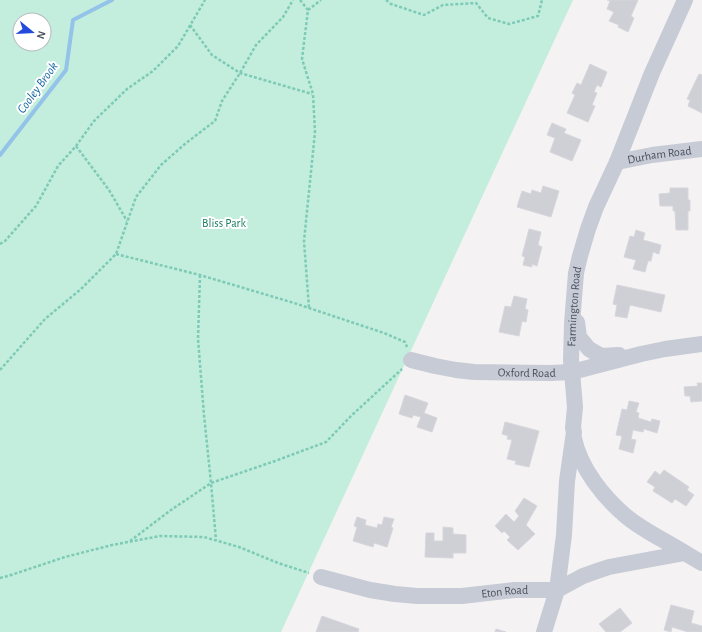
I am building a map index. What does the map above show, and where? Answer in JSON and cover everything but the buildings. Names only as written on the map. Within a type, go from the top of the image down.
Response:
[{"type":"street","name":"Farmington Road","points":[[544,632],[556,590],[564,535],[567,481],[574,432],[575,407],[571,360],[573,300],[576,273],[596,206],[617,162],[652,73],[685,0]]},
{"type":"street","name":"Durham Road","points":[[617,162],[652,155],[702,149]]},
{"type":"street","name":"Oxford Road","points":[[573,300],[579,337],[589,350],[602,356],[641,354]]},
{"type":"street","name":"Oxford Road","points":[[412,360],[435,366],[474,372],[572,372],[641,354],[702,344]]},
{"type":"street","points":[[574,432],[576,444],[582,460],[600,490],[613,504],[627,517],[640,526],[702,563]]},
{"type":"street","name":"Eton Road","points":[[321,577],[370,590],[417,596],[462,596],[514,590],[556,590],[583,576],[609,567],[685,553]]},
{"type":"path","points":[[0,244],[36,206],[58,166],[76,146],[94,121],[127,89],[153,71],[178,46],[205,0]]},
{"type":"path","points":[[0,370],[45,319],[81,289],[116,254],[136,197],[161,165],[186,143],[215,121],[222,101],[256,45],[283,17],[293,0]]},
{"type":"path","points":[[300,0],[308,10]]},
{"type":"path","points":[[308,308],[304,241],[315,132],[313,94],[302,59],[308,10],[320,0]]},
{"type":"path","points":[[386,0],[392,4],[424,15],[443,6],[476,3],[488,18],[509,24],[538,16],[542,0]]},
{"type":"path","points":[[190,25],[212,55],[240,73],[313,94]]},
{"type":"path","points":[[76,146],[109,190],[127,222]]},
{"type":"path","points":[[116,254],[200,275],[384,333],[406,342],[412,360],[351,416],[326,442],[211,482],[171,510],[130,542]]},
{"type":"path","points":[[200,275],[198,339],[216,540]]},
{"type":"path","points":[[0,578],[65,557],[112,545],[160,536],[204,537],[216,540],[239,547],[278,564],[321,577]]},
{"type":"green space","name":"Bliss Park","points":[[0,0],[573,0],[281,632],[0,632]]},
{"type":"waterway","name":"Cooley Brook","points":[[0,155],[66,70],[73,20],[112,0]]}]
